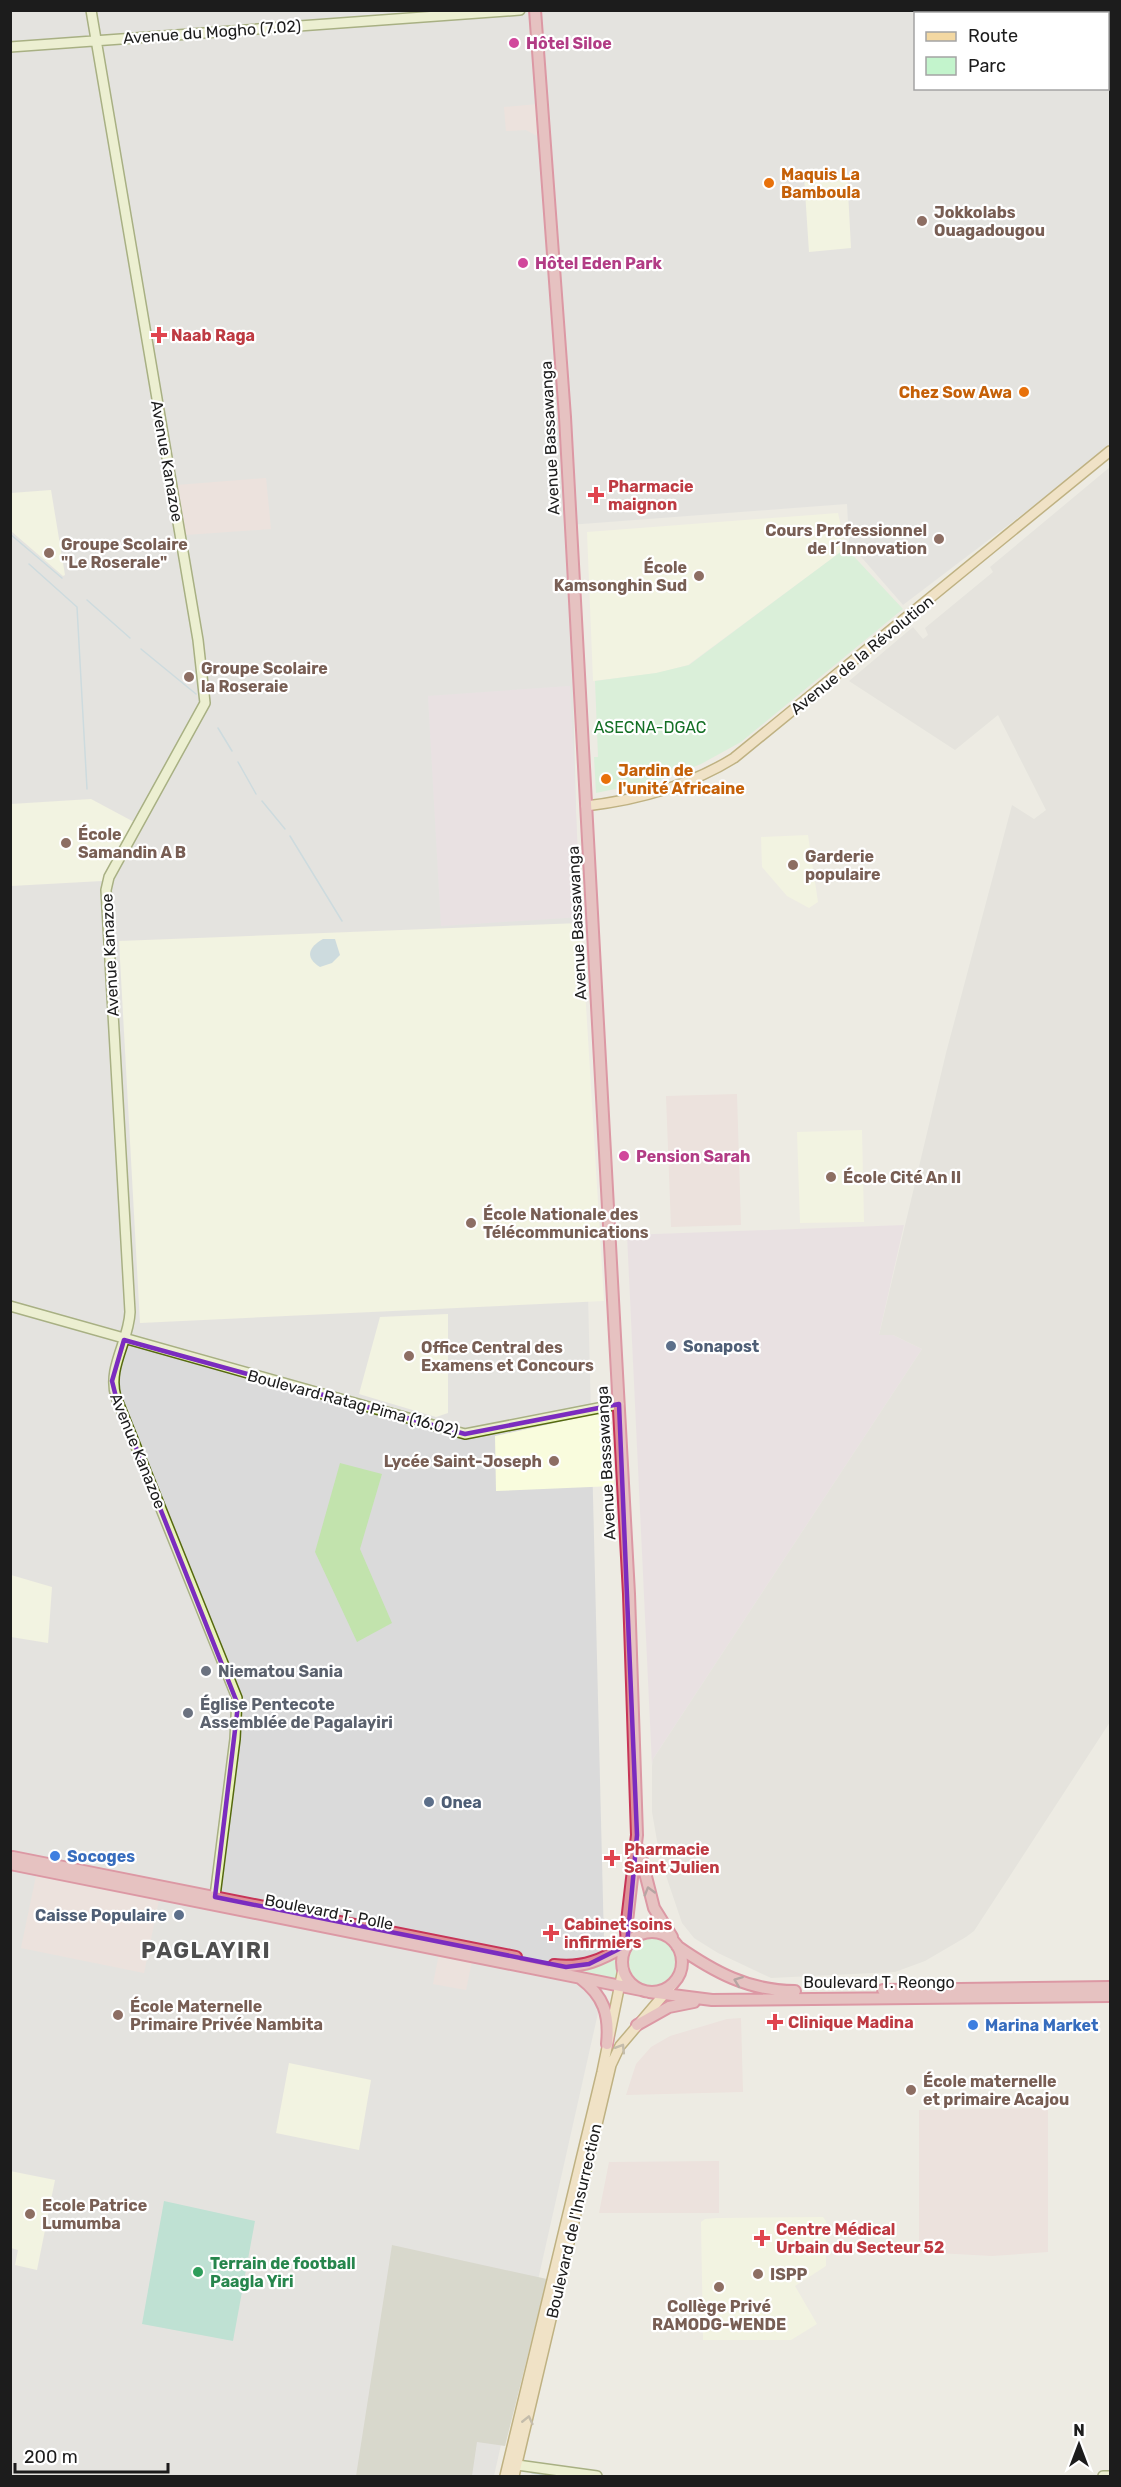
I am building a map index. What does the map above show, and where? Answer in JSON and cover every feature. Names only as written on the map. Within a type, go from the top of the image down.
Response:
[{"type":"highway","name":"Avenue Bassawanga","points":[[535,10],[561,363],[629,1594],[637,1835],[626,1930],[627,1945]]},
{"type":"highway","name":"Avenue Bassawanga","points":[[637,1835],[651,1898],[676,1944]]},
{"type":"highway","name":"Boulevard T. Polle","points":[[10,1857],[645,1991]]},
{"type":"highway","name":"Boulevard T. Polle","points":[[10,1864],[566,1967],[589,1964],[627,1945]]},
{"type":"highway","points":[[676,1944],[682,1964],[679,1976],[672,1985],[661,1991],[645,1991],[631,1983],[623,1969],[623,1955],[627,1945],[637,1936],[651,1932],[663,1934],[731,1978],[757,1988],[776,1990],[1110,1988]]},
{"type":"highway","points":[[578,1976],[593,1989],[606,2008],[609,2024],[607,2043]]},
{"type":"highway","name":"Boulevard T. Reongo","points":[[645,1991],[675,1997],[712,2000],[1110,1996]]},
{"type":"highway","points":[[669,2007],[675,1997]]},
{"type":"highway","points":[[637,2025],[669,2007],[712,2000]]},
{"type":"main road","name":"Avenue de la Révolution","points":[[586,806],[666,789],[710,772],[734,758],[1110,451]]},
{"type":"main road","name":"Boulevard de l'Insurrection","points":[[514,2476],[623,1969]]},
{"type":"main road","name":"Boulevard de l'Insurrection","points":[[505,2476],[516,2461],[609,2074],[617,2052],[672,1985]]},
{"type":"street","name":"Avenue Kanazoe","points":[[91,10],[198,640],[205,703],[109,878],[106,890],[130,1312],[112,1381],[238,1705],[215,1901]]},
{"type":"street","name":"Avenue du Mogho (7.02)","points":[[10,47],[520,10]]},
{"type":"street","name":"Boulevard Ratag Pima (16.02)","points":[[10,1306],[124,1340],[465,1434],[619,1404]]},
{"type":"street","points":[[516,2461],[597,2476]]},
{"type":"street","points":[[1103,2476],[1110,2476]]},
{"type":"highlighted area","points":[[124,1340],[465,1434],[619,1404],[637,1835],[627,1945],[589,1964],[566,1967],[215,1897],[238,1705],[116,1397],[112,1381]]},
{"type":"shaded area","points":[[11,11],[1110,11],[1110,448],[903,605],[849,543],[847,504],[569,525],[605,1982],[494,2476],[11,2476]]},
{"type":"shaded area","points":[[538,104],[541,138],[526,130],[506,131],[504,107]]},
{"type":"shaded area","points":[[847,172],[851,248],[809,252],[804,176]]},
{"type":"shaded area","points":[[1110,467],[1110,1722],[974,1931],[925,1961],[895,1972],[771,1978],[718,1953],[694,1938],[682,1923],[660,1858],[652,1812],[653,1759],[922,1349],[893,1335],[879,1335],[946,1053],[1012,805],[1034,819],[1046,810],[998,715],[955,750],[849,681],[913,627],[923,639],[928,635],[925,628],[993,572],[990,567]]},
{"type":"shaded area","points":[[266,478],[271,529],[185,535],[177,485]]},
{"type":"shaded area","name":"Groupe Scolaire \"Le Roserale\"","points":[[51,490],[65,575],[63,576],[11,531],[11,493]]},
{"type":"shaded area","name":"École Kamsonghin Sud","points":[[838,513],[846,548],[688,665],[658,673],[593,681],[587,532]]},
{"type":"shaded area","points":[[570,686],[581,917],[441,926],[428,696]]},
{"type":"shaded area","points":[[91,799],[134,822],[102,881],[11,886],[11,804]]},
{"type":"shaded area","points":[[808,835],[818,902],[809,908],[787,896],[762,867],[761,837]]},
{"type":"shaded area","points":[[581,923],[604,1301],[140,1323],[119,941]]},
{"type":"shaded area","points":[[737,1094],[741,1225],[671,1227],[666,1096]]},
{"type":"shaded area","name":"École Cité An II","points":[[862,1130],[864,1222],[800,1223],[797,1132]]},
{"type":"shaded area","points":[[904,1225],[879,1335],[893,1335],[922,1349],[653,1759],[652,1766],[627,1235]]},
{"type":"shaded area","name":"Office Central des Examens et Concours","points":[[448,1314],[448,1413],[436,1417],[359,1394],[380,1317]]},
{"type":"shaded area","name":"Lycée Saint-Joseph","points":[[600,1413],[611,1420],[614,1486],[496,1491],[495,1436]]},
{"type":"shaded area","points":[[11,1575],[52,1587],[48,1643],[11,1637]]},
{"type":"shaded area","points":[[36,1876],[159,1900],[144,1973],[21,1948]]},
{"type":"shaded area","points":[[439,1954],[472,1961],[466,1990],[433,1984]]},
{"type":"shaded area","points":[[741,2018],[743,2092],[626,2095],[636,2064],[651,2047],[670,2036],[727,2019]]},
{"type":"shaded area","points":[[289,2063],[371,2080],[359,2150],[276,2133]]},
{"type":"shaded area","points":[[1048,2108],[1048,2252],[992,2256],[919,2252],[919,2110]]},
{"type":"shaded area","points":[[719,2161],[719,2213],[599,2213],[609,2162]]},
{"type":"shaded area","name":"Ecole Patrice Lumumba","points":[[10,2171],[55,2180],[37,2270],[15,2265],[18,2250],[11,2248]]},
{"type":"shaded area","name":"ISPP","points":[[823,2217],[826,2221],[826,2266],[795,2286],[817,2324],[791,2340],[703,2340],[701,2222],[705,2219],[717,2218]]},
{"type":"shaded area","points":[[392,2245],[547,2279],[505,2446],[477,2442],[472,2476],[356,2476]]},
{"type":"green space","name":"ASECNA-DGAC","points":[[846,548],[903,609],[741,742],[701,764],[663,779],[596,793],[594,757],[598,757],[595,681],[656,673],[689,665]]},
{"type":"green space","points":[[340,1463],[382,1474],[360,1549],[392,1623],[357,1642],[315,1552]]},
{"type":"green space","points":[[652,1935],[662,1937],[671,1943],[677,1952],[679,1962],[677,1972],[671,1981],[662,1987],[652,1989],[642,1987],[633,1981],[627,1972],[625,1962],[627,1952],[633,1943],[642,1937]]},
{"type":"green space","points":[[621,1952],[617,1979],[609,1980],[576,1971],[596,1966]]},
{"type":"green space","name":"Terrain de football Paagla Yiri","points":[[164,2201],[255,2221],[233,2341],[142,2324]]},
{"type":"water","points":[[323,939],[335,939],[340,955],[332,963],[320,967],[312,960],[310,952],[314,945]]},
{"type":"waterway","points":[[10,534],[62,578]]},
{"type":"waterway","points":[[29,564],[77,607],[87,789]]},
{"type":"waterway","points":[[87,600],[130,638]]},
{"type":"waterway","points":[[141,649],[196,694]]},
{"type":"waterway","points":[[218,728],[232,751]]},
{"type":"waterway","points":[[238,762],[256,794]]},
{"type":"waterway","points":[[262,801],[285,829]]},
{"type":"waterway","points":[[290,836],[342,921]]},
{"type":"waterway","points":[[532,2473],[551,2476]]},
{"type":"place","name":"Hôtel Siloe","points":[[514,43]]},
{"type":"place","name":"Maquis La Bamboula","points":[[769,183]]},
{"type":"place","name":"Jokkolabs Ouagadougou","points":[[922,221]]},
{"type":"place","name":"Hôtel Eden Park","points":[[523,263]]},
{"type":"place","name":"Naab Raga","points":[[159,335]]},
{"type":"place","name":"Chez Sow Awa","points":[[1024,392]]},
{"type":"place","name":"Pharmacie maignon","points":[[596,495]]},
{"type":"place","name":"Cours Professionnel de l´Innovation","points":[[939,539]]},
{"type":"place","name":"Groupe Scolaire \"Le Roserale\"","points":[[49,553]]},
{"type":"place","name":"École Kamsonghin Sud","points":[[699,576]]},
{"type":"place","name":"Groupe Scolaire la Roseraie","points":[[189,677]]},
{"type":"place","name":"Jardin de l'unité Africaine","points":[[606,779]]},
{"type":"place","name":"École Samandin A B","points":[[66,843]]},
{"type":"place","name":"Garderie populaire","points":[[793,865]]},
{"type":"place","name":"Pension Sarah","points":[[624,1156]]},
{"type":"place","name":"École Cité An II","points":[[831,1177]]},
{"type":"place","name":"École Nationale des Télécommunications","points":[[471,1223]]},
{"type":"place","name":"Sonapost","points":[[671,1346]]},
{"type":"place","name":"Office Central des Examens et Concours","points":[[409,1356]]},
{"type":"place","name":"Lycée Saint-Joseph","points":[[554,1461]]},
{"type":"place","name":"Niematou Sania","points":[[206,1671]]},
{"type":"place","name":"Église Pentecote Assemblée de Pagalayiri","points":[[188,1713]]},
{"type":"place","name":"Onea","points":[[429,1802]]},
{"type":"place","name":"Socoges","points":[[55,1856]]},
{"type":"place","name":"Pharmacie Saint Julien","points":[[612,1858]]},
{"type":"place","name":"Caisse Populaire","points":[[179,1915]]},
{"type":"place","name":"Cabinet soins infirmiers","points":[[551,1933]]},
{"type":"place","name":"École Maternelle Primaire Privée Nambita","points":[[118,2015]]},
{"type":"place","name":"Clinique Madina","points":[[775,2022]]},
{"type":"place","name":"Marina Market","points":[[973,2025]]},
{"type":"place","name":"École maternelle et primaire Acajou","points":[[911,2090]]},
{"type":"place","name":"Ecole Patrice Lumumba","points":[[30,2214]]},
{"type":"place","name":"Centre Médical Urbain du Secteur 52","points":[[762,2238]]},
{"type":"place","name":"Terrain de football Paagla Yiri","points":[[198,2272]]},
{"type":"place","name":"ISPP","points":[[758,2274]]},
{"type":"place","name":"Collège Privé RAMODG-WENDE","points":[[719,2287]]},
{"type":"district","name":"PAGLAYIRI","points":[[206,1950]]}]
